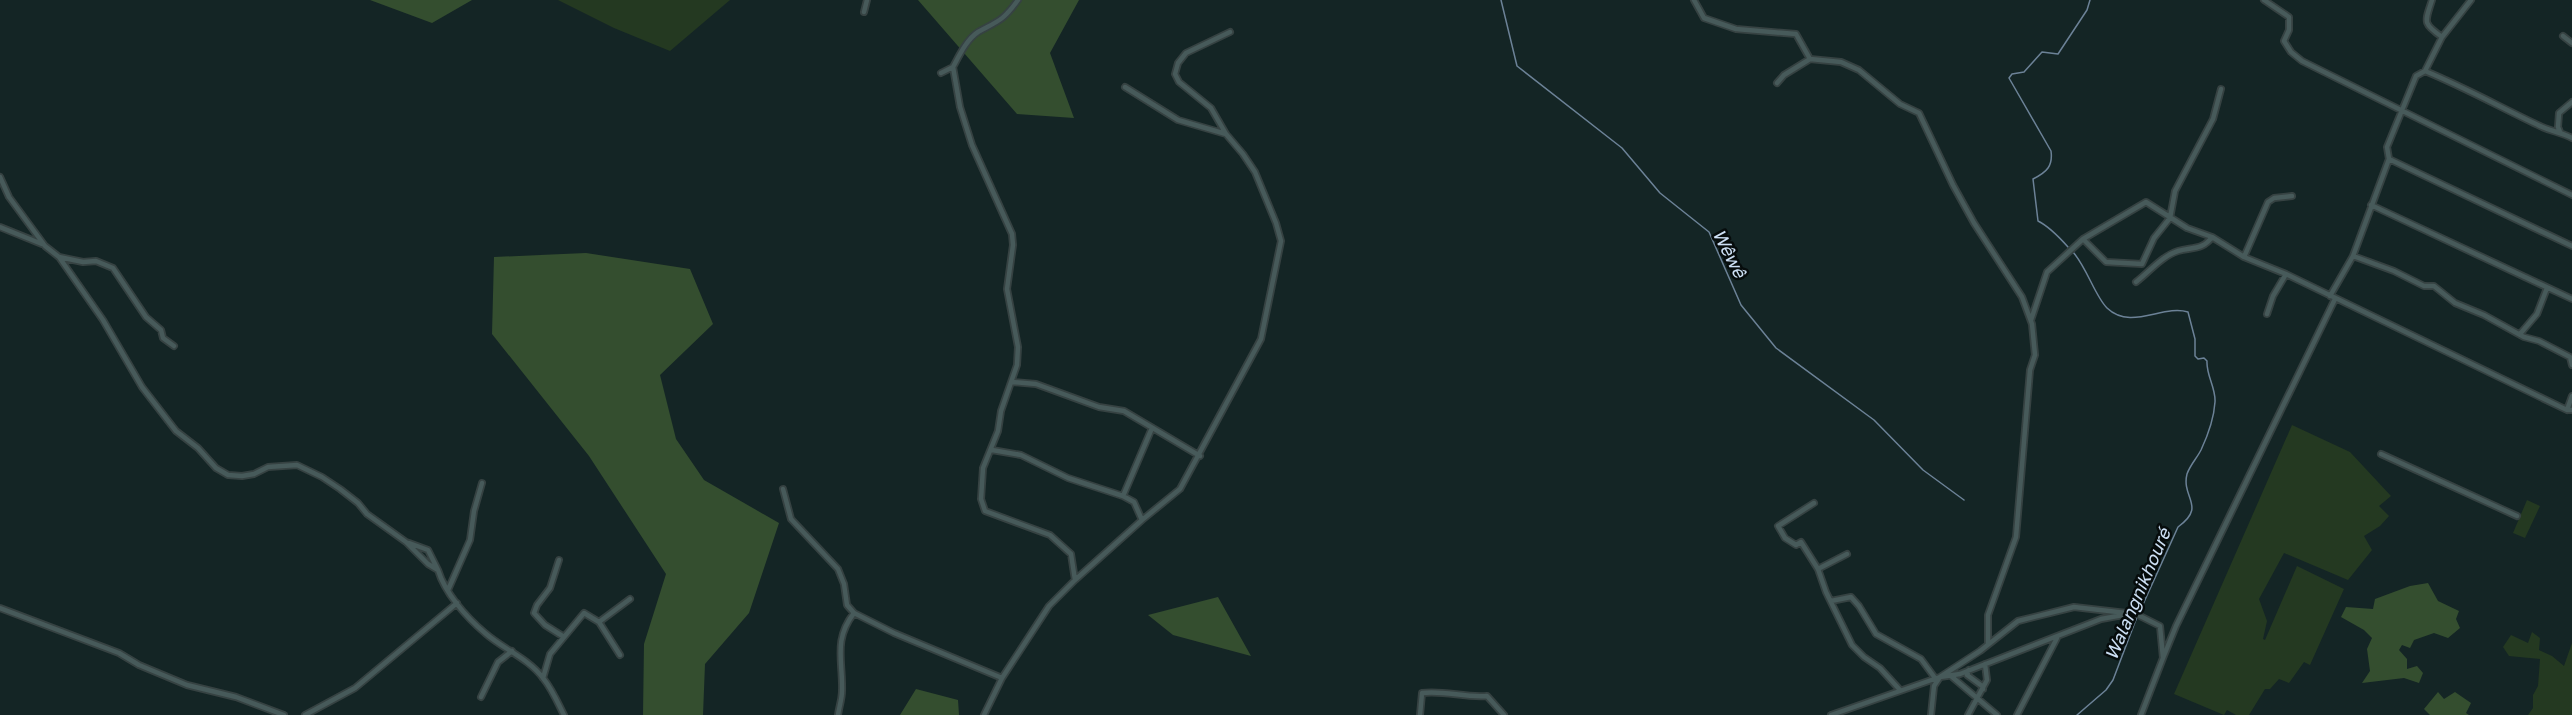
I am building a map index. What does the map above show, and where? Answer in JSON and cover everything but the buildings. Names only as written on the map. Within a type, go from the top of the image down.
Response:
[{"type":"street","points":[[864,12],[867,0]]},
{"type":"street","points":[[941,73],[953,67],[973,37],[995,25],[1018,0]]},
{"type":"street","points":[[1694,0],[1704,18],[1736,29],[1796,34],[1810,59]]},
{"type":"street","points":[[2264,0],[2289,17],[2289,30],[2284,40],[2291,52],[2302,62],[2572,195]]},
{"type":"street","points":[[2432,0],[2425,22],[2442,37]]},
{"type":"street","points":[[2330,296],[2353,256],[2389,159],[2386,147],[2416,76],[2425,70],[2442,37],[2471,0]]},
{"type":"street","points":[[984,715],[1002,678],[1049,606],[1142,520],[1180,489],[1200,456],[1261,339],[1281,241],[1272,210],[1255,172],[1226,134],[1211,108],[1179,82],[1175,70],[1186,52],[1230,32]]},
{"type":"street","points":[[2564,36],[2572,43]]},
{"type":"street","points":[[1777,83],[1784,75],[1810,59],[1841,62],[1859,70],[1900,104],[1919,113],[1953,185],[1974,223],[2016,288],[2031,320],[2035,355],[2030,370],[2016,537],[1988,615],[1988,644]]},
{"type":"street","points":[[953,67],[960,107],[972,146],[1012,234],[1013,245],[1007,289],[1018,347],[1017,365],[1001,411],[992,450],[983,468],[981,499],[985,511],[1050,536],[1071,554],[1076,580]]},
{"type":"street","points":[[2425,70],[2470,89],[2538,126],[2572,138]]},
{"type":"street","points":[[1125,87],[1178,120],[1226,134]]},
{"type":"street","points":[[2083,239],[2106,262],[2142,264],[2154,238],[2170,218],[2175,191],[2193,160],[2212,119],[2221,89]]},
{"type":"street","points":[[2560,132],[2559,113],[2572,102]]},
{"type":"street","points":[[2389,159],[2572,246]]},
{"type":"street","points":[[0,177],[9,197],[45,246]]},
{"type":"street","points":[[2244,257],[2268,202],[2274,198],[2292,196]]},
{"type":"street","points":[[2031,320],[2047,272],[2083,239],[2146,202],[2187,228],[2212,237],[2244,257],[2286,274],[2570,410],[2572,396]]},
{"type":"street","points":[[2371,205],[2572,299]]},
{"type":"street","points":[[0,227],[45,246],[59,257],[103,320],[142,387],[177,431],[198,448],[216,468],[228,475],[242,476],[254,474],[268,467],[297,465],[340,489],[358,503],[367,514],[406,542],[428,564],[438,570]]},
{"type":"street","points":[[2136,282],[2162,260],[2177,251],[2202,247],[2212,237]]},
{"type":"street","points":[[2353,256],[2394,271],[2424,286],[2434,286],[2455,303],[2570,357],[2572,365]]},
{"type":"street","points":[[59,257],[82,262],[96,261],[113,268],[146,317],[161,330],[163,338],[174,346]]},
{"type":"street","points":[[2267,314],[2273,296],[2286,274]]},
{"type":"street","points":[[2520,334],[2536,314],[2547,288]]},
{"type":"street","points":[[2141,715],[2176,626],[2335,299]]},
{"type":"street","points":[[1012,382],[1036,384],[1099,407],[1124,411],[1200,456]]},
{"type":"street","points":[[1123,496],[1152,428]]},
{"type":"street","points":[[992,450],[1021,455],[1068,478],[1123,496],[1134,502],[1142,520]]},
{"type":"street","points":[[2381,454],[2517,516]]},
{"type":"street","points":[[448,590],[470,540],[474,511],[482,483]]},
{"type":"street","points":[[783,489],[791,519],[838,569],[848,605],[854,613],[894,633],[1002,678]]},
{"type":"street","points":[[1814,503],[1778,526],[1789,541],[1796,545],[1801,542],[1818,569],[1852,645],[1880,668],[1900,690]]},
{"type":"street","points":[[406,542],[428,550],[457,603],[485,633],[512,651],[543,678],[564,715]]},
{"type":"street","points":[[1818,569],[1847,554]]},
{"type":"street","points":[[559,560],[550,588],[534,613],[545,625],[564,637]]},
{"type":"street","points":[[1831,601],[1851,597],[1876,634],[1921,659],[1937,677]]},
{"type":"street","points":[[599,622],[630,599]]},
{"type":"street","points":[[305,715],[355,688],[457,603]]},
{"type":"street","points":[[0,608],[119,652],[139,665],[187,685],[236,698],[284,715]]},
{"type":"street","points":[[1831,715],[1937,677],[1988,644],[2018,621],[2074,608],[2135,614],[2101,619],[1969,670],[1951,676],[1937,677]]},
{"type":"street","points":[[543,678],[550,654],[584,613],[599,622],[620,655]]},
{"type":"street","points":[[838,715],[842,693],[838,651],[845,625],[854,613]]},
{"type":"street","points":[[2140,616],[2160,626],[2163,658]]},
{"type":"street","points":[[2017,715],[2058,636]]},
{"type":"street","points":[[481,697],[498,662],[512,651]]},
{"type":"street","points":[[1968,715],[1987,680],[1985,664]]},
{"type":"street","points":[[1969,670],[1967,675],[1982,686],[1983,690]]},
{"type":"street","points":[[1951,676],[1997,715]]},
{"type":"street","points":[[1932,715],[1934,686],[1937,677]]},
{"type":"street","points":[[1420,715],[1422,693],[1438,691],[1462,696],[1487,696],[1504,715]]},
{"type":"green space","points":[[370,0],[472,0],[432,23]]},
{"type":"green space","points":[[558,0],[730,0],[670,51],[614,28]]},
{"type":"green space","points":[[918,0],[1079,0],[1050,53],[1074,118],[1017,114]]},
{"type":"green space","points":[[586,253],[690,269],[713,324],[660,375],[676,439],[704,480],[779,523],[749,613],[705,664],[703,715],[643,715],[644,644],[666,574],[589,456],[492,334],[494,257]]},
{"type":"green space","points":[[2292,425],[2350,452],[2391,496],[2379,506],[2389,516],[2380,526],[2364,536],[2372,550],[2348,580],[2284,553],[2259,599],[2267,621],[2263,639],[2265,640],[2297,566],[2344,589],[2310,665],[2304,662],[2289,683],[2279,679],[2270,689],[2265,689],[2249,715],[2236,715],[2227,710],[2224,715],[2174,694]]},
{"type":"green space","points":[[2527,500],[2540,506],[2525,538],[2513,533]]},
{"type":"green space","points":[[2428,583],[2438,601],[2459,611],[2456,619],[2460,628],[2448,638],[2434,633],[2414,640],[2410,648],[2402,645],[2399,650],[2407,659],[2407,669],[2417,666],[2423,673],[2419,683],[2404,678],[2362,683],[2370,671],[2367,649],[2372,638],[2364,630],[2341,617],[2346,607],[2373,609],[2375,599],[2410,586]]},
{"type":"green space","points":[[1218,597],[1251,656],[1173,635],[1148,615]]},
{"type":"green space","points":[[2532,632],[2540,638],[2539,650],[2552,656],[2564,666],[2572,643],[2572,715],[2528,715],[2533,708],[2533,695],[2538,686],[2540,659],[2509,656],[2503,647],[2511,635],[2528,643]]},
{"type":"green space","points":[[916,689],[958,700],[959,715],[900,715]]},
{"type":"green space","points":[[2438,692],[2444,699],[2455,692],[2471,703],[2466,713],[2469,715],[2430,715],[2424,709]]},
{"type":"waterway","name":"Wêwê","points":[[1501,0],[1517,66],[1622,148],[1660,193],[1709,232],[1741,305],[1776,348],[1874,420],[1923,470],[1964,500]]},
{"type":"waterway","name":"Walangnikhouré","points":[[2068,247],[2050,229],[2038,221],[2033,179],[2048,168],[2051,151],[2009,78],[2012,74],[2024,72],[2042,52],[2058,54],[2087,10],[2090,0]]},
{"type":"waterway","name":"Walangnikhouré","points":[[2073,252],[2103,303],[2116,314],[2137,317],[2178,310],[2188,312],[2195,339],[2195,356],[2207,361],[2215,402],[2206,438],[2187,474],[2186,482],[2192,507],[2191,513],[2178,527],[2135,622],[2113,680],[2106,690],[2077,715]]}]
